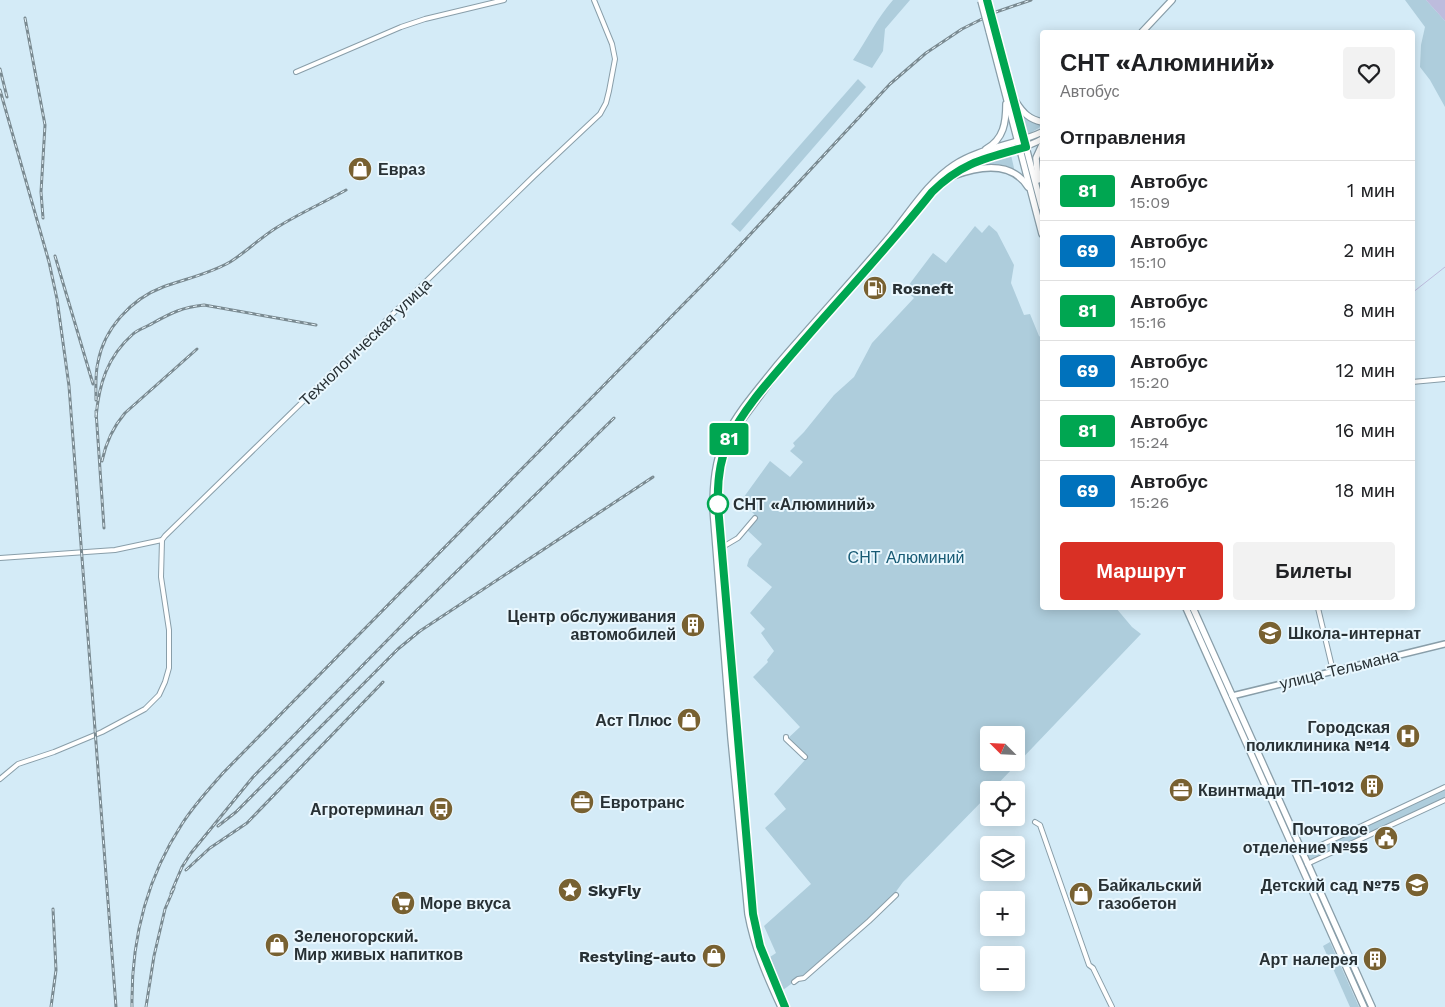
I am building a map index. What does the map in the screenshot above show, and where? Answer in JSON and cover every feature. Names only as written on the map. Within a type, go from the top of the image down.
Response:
[{"type":"main road","points":[[980,0],[992,30],[1013,97],[1022,148],[1034,191],[1040,223]]},
{"type":"main road","points":[[986,0],[1006,94],[1021,141]]},
{"type":"main road","points":[[1144,30],[1172,0]]},
{"type":"main road","points":[[781,1007],[763,968],[750,928],[748,914],[713,509],[716,463],[725,439],[738,415],[786,355],[891,235],[936,180],[956,163],[990,147],[997,141],[1002,134],[1006,118],[1006,94]]},
{"type":"main road","points":[[1013,97],[1026,116],[1040,122]]},
{"type":"main road","points":[[976,154],[1021,141],[1040,133]]},
{"type":"main road","points":[[786,1007],[760,946],[753,914],[718,506],[718,481],[721,460],[736,426],[782,366],[942,182],[956,171],[968,165],[1022,148],[1040,140]]},
{"type":"main road","points":[[1034,191],[1036,158],[1040,149]]},
{"type":"main road","points":[[942,182],[970,170],[992,168],[1010,172],[1020,178],[1034,191],[1040,204]]},
{"type":"main road","points":[[1187,610],[1230,698]]},
{"type":"main road","points":[[1194,610],[1364,1007]]},
{"type":"main road","name":"улица Тельмана","points":[[1230,698],[1445,644]]},
{"type":"main road","points":[[1304,865],[1372,1007]]},
{"type":"street","points":[[296,72],[401,27],[425,19],[504,0]]},
{"type":"street","name":"Технологическая улица","points":[[162,540],[534,176],[600,114],[610,91],[615,59],[612,44],[594,0]]},
{"type":"street","points":[[1415,382],[1445,378]]},
{"type":"street","points":[[722,548],[738,538],[756,518]]},
{"type":"street","points":[[0,558],[114,550],[162,540],[160,577],[169,630],[169,668],[166,682],[159,695],[145,709],[102,732],[54,752],[18,764],[0,779]]},
{"type":"street","points":[[1318,610],[1333,671]]},
{"type":"street","points":[[786,737],[786,740],[805,757]]},
{"type":"street","points":[[1300,855],[1445,787]]},
{"type":"street","points":[[1304,865],[1445,800]]},
{"type":"street","points":[[1035,822],[1040,825],[1089,965],[1093,968],[1112,1007]]},
{"type":"street","points":[[794,982],[804,978],[829,957],[896,895]]},
{"type":"green space","points":[[893,0],[910,0],[885,29],[883,51],[872,68],[853,60],[882,14]]},
{"type":"green space","points":[[1405,0],[1426,0],[1445,21],[1445,107],[1430,80],[1420,67],[1421,45],[1425,27]]},
{"type":"green space","points":[[858,79],[866,87],[740,232],[731,224]]},
{"type":"green space","points":[[1021,114],[1031,121],[1040,123],[1040,127],[1027,135]]},
{"type":"green space","points":[[1011,155],[1013,171],[993,166],[972,167]]},
{"type":"green space","name":"СНТ Алюминий","points":[[989,225],[997,232],[1014,265],[1011,283],[1024,315],[1030,314],[1040,337],[1040,610],[1118,610],[1132,627],[1141,634],[1025,755],[1025,726],[980,726],[980,771],[1010,771],[1001,781],[980,781],[980,803],[903,882],[895,893],[827,957],[783,990],[770,957],[776,953],[764,926],[811,884],[765,828],[786,809],[774,794],[805,760],[785,741],[800,727],[753,677],[768,662],[767,660],[774,651],[761,633],[765,629],[750,613],[772,587],[747,566],[749,559],[762,544],[747,530],[758,518],[741,501],[770,461],[790,477],[803,462],[790,451],[795,446],[793,443],[834,395],[854,377],[872,343],[914,298],[905,290],[933,253],[946,263],[975,226],[982,233]]},
{"type":"green space","points":[[1445,787],[1445,800],[1307,864],[1302,854]]},
{"type":"green space","points":[[1330,942],[1359,1007],[1350,1007],[1323,946]]},
{"type":"shaded area","points":[[1426,0],[1445,0],[1445,21]]},
{"type":"waterway","points":[[1415,291],[1445,267]]},
{"type":"railway","points":[[132,1007],[134,959],[143,912],[150,889],[169,845],[182,824],[223,773],[718,269],[890,84],[926,53],[962,29],[996,12],[1031,0]]},
{"type":"railway","points":[[25,18],[45,125],[41,192],[43,218]]},
{"type":"railway","points":[[0,69],[7,97]]},
{"type":"railway","points":[[0,90],[49,262],[57,299],[69,386],[116,1007]]},
{"type":"railway","points":[[96,400],[96,371],[101,350],[113,327],[130,307],[151,292],[230,262],[276,228],[346,190]]},
{"type":"railway","points":[[55,256],[93,384]]},
{"type":"railway","points":[[96,417],[102,382],[117,352],[135,332],[172,313],[204,305],[316,325]]},
{"type":"railway","points":[[102,461],[110,435],[125,413],[197,349]]},
{"type":"railway","points":[[96,411],[104,528]]},
{"type":"railway","points":[[171,893],[182,867],[191,853],[253,777],[416,611],[614,418]]},
{"type":"railway","points":[[218,826],[236,812],[398,649],[420,631],[653,477]]},
{"type":"railway","points":[[186,870],[210,848],[247,823],[383,682]]},
{"type":"railway","points":[[146,1007],[154,956],[165,909],[174,888]]},
{"type":"railway","points":[[51,1007],[56,970],[53,909]]},
{"type":"bus line","name":"81","points":[[785,1007],[767,967],[753,914],[718,506],[717,491],[720,464],[736,426],[764,388],[932,192],[956,171],[968,165],[1026,147],[987,0]]},
{"type":"place","name":"Евраз","points":[[360,169]]},
{"type":"place","name":"Rosneft","points":[[875,288]]},
{"type":"place","name":"СНТ «Алюминий»","points":[[718,504]]},
{"type":"place","name":"Центр обслуживания автомобилей","points":[[693,625]]},
{"type":"place","name":"Школа-интернат","points":[[1270,633]]},
{"type":"place","name":"Аст Плюс","points":[[689,720]]},
{"type":"place","name":"Городская поликлиника №14","points":[[1408,736]]},
{"type":"place","name":"ТП-1012","points":[[1372,786]]},
{"type":"place","name":"Квинтмади","points":[[1181,790]]},
{"type":"place","name":"Евротранс","points":[[582,802]]},
{"type":"place","name":"Агротерминал","points":[[441,809]]},
{"type":"place","name":"Почтовое отделение №55","points":[[1386,838]]},
{"type":"place","name":"Детский сад №75","points":[[1417,885]]},
{"type":"place","name":"SkyFly","points":[[570,890]]},
{"type":"place","name":"Байкальский газобетон","points":[[1081,894]]},
{"type":"place","name":"Море вкуса","points":[[403,903]]},
{"type":"place","name":"Зеленогорский. Мир живых напитков","points":[[277,945]]},
{"type":"place","name":"Restyling-auto","points":[[714,956]]},
{"type":"place","name":"Арт налерея","points":[[1375,959]]}]
